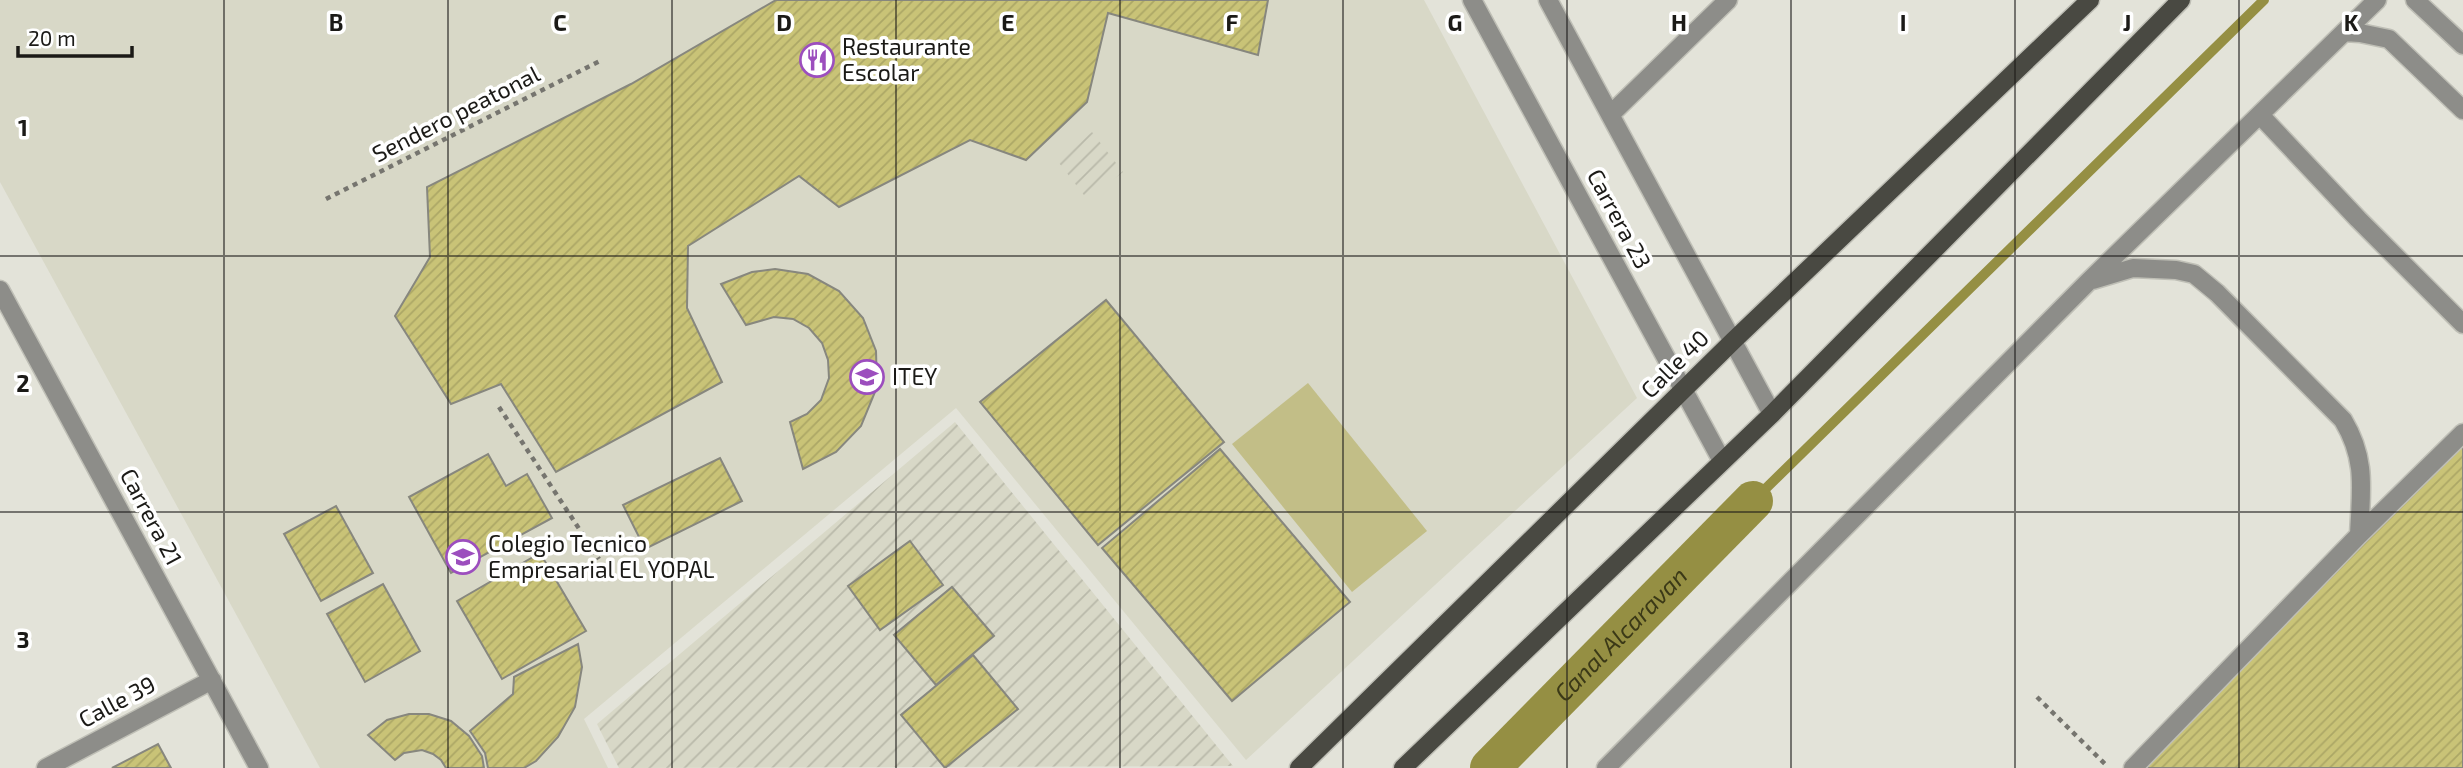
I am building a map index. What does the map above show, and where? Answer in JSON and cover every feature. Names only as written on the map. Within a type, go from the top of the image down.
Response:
[{"type":"main road","name":"Calle 40","points":[[1299,768],[1733,341],[2090,0]]},
{"type":"main road","points":[[1403,768],[1772,414],[2181,0]]},
{"type":"street","name":"Carrera 23","points":[[1472,0],[1722,461]]},
{"type":"street","name":"Carrera 23","points":[[1548,0],[1772,414]]},
{"type":"street","points":[[1610,116],[1728,0]]},
{"type":"street","points":[[1611,765],[2088,282],[2377,0]]},
{"type":"street","points":[[2415,0],[2463,45]]},
{"type":"street","points":[[2344,32],[2389,39],[2463,110]]},
{"type":"street","points":[[2260,115],[2358,219],[2463,324]]},
{"type":"street","points":[[2088,282],[2133,268],[2176,271],[2194,274],[2217,293],[2343,420],[2354,439],[2360,459],[2359,535]]},
{"type":"street","name":"Carrera 21","points":[[0,290],[259,768]]},
{"type":"street","points":[[2133,768],[2359,535],[2463,433]]},
{"type":"street","name":"Calle 39","points":[[46,768],[212,680]]},
{"type":"path","name":"Sendero peatonal","points":[[326,199],[602,60]]},
{"type":"path","points":[[499,407],[599,559]]},
{"type":"path","points":[[2037,697],[2110,768]]},
{"type":"shaded area","name":"ITEY","points":[[0,0],[1424,0],[1637,398],[1246,760],[956,408],[584,719],[608,768],[320,768],[0,182]]},
{"type":"shaded area","points":[[1092,132],[1123,172],[1087,199],[1056,159]]},
{"type":"shaded area","points":[[1308,383],[1427,531],[1352,592],[1232,444]]},
{"type":"shaded area","points":[[955,422],[1233,766],[619,768],[597,724]]},
{"type":"building","points":[[776,0],[1268,0],[1258,55],[1108,13],[1087,102],[1026,160],[970,140],[839,207],[799,176],[688,246],[687,308],[722,382],[556,472],[501,384],[451,404],[395,316],[430,257],[427,187],[631,84]]},
{"type":"building","points":[[775,269],[808,274],[839,291],[863,318],[876,351],[877,387],[861,426],[836,452],[803,469],[790,422],[807,414],[821,400],[829,378],[828,360],[822,343],[809,328],[793,319],[774,317],[746,325],[721,284],[752,272]]},
{"type":"building","points":[[1106,300],[1224,442],[1098,545],[980,402]]},
{"type":"building","points":[[2463,440],[2463,768],[2137,768]]},
{"type":"building","points":[[1220,449],[1350,602],[1232,701],[1102,548]]},
{"type":"building","points":[[488,454],[506,486],[527,474],[552,518],[451,573],[409,497]]},
{"type":"building","points":[[720,458],[742,501],[645,549],[623,505]]},
{"type":"building","points":[[336,506],[373,573],[321,601],[284,534]]},
{"type":"building","points":[[910,541],[943,585],[880,630],[848,586]]},
{"type":"building","points":[[540,553],[586,631],[502,679],[457,601]]},
{"type":"building","points":[[383,584],[420,651],[365,682],[327,614]]},
{"type":"building","points":[[952,587],[994,636],[936,685],[894,635]]},
{"type":"building","points":[[578,644],[582,667],[575,707],[558,737],[536,761],[524,768],[488,768],[485,753],[470,731],[513,694],[514,677]]},
{"type":"building","points":[[973,655],[1018,709],[945,768],[901,715]]},
{"type":"building","points":[[409,714],[429,714],[451,721],[469,736],[482,756],[484,768],[446,768],[433,754],[422,750],[404,753],[395,760],[368,735],[387,720]]},
{"type":"building","points":[[158,744],[171,768],[112,768]]},
{"type":"waterway","points":[[1753,501],[2264,0]]},
{"type":"waterway","name":"Canal Alcaravan","points":[[1490,768],[1753,501]]},
{"type":"place","name":"Restaurante Escolar","points":[[817,60]]},
{"type":"place","name":"ITEY","points":[[867,377]]},
{"type":"place","name":"Colegio Tecnico Empresarial EL YOPAL","points":[[463,557]]}]
